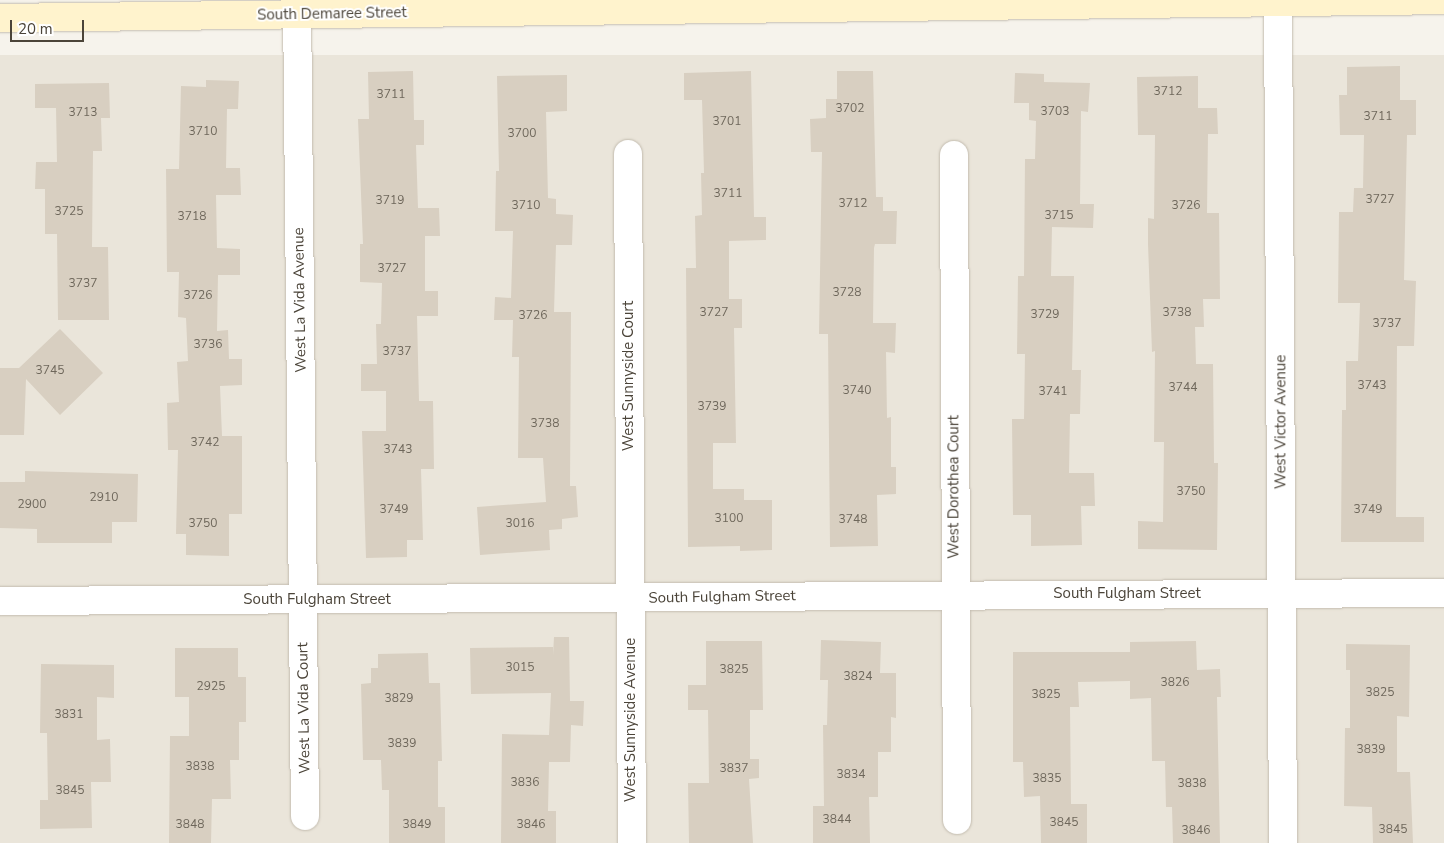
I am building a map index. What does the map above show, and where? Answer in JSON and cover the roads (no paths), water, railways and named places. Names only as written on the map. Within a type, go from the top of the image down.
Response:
[{"type":"main road","name":"South Demaree Street","points":[[0,18],[297,7],[1444,0]]},
{"type":"street","name":"West Victor Avenue","points":[[1278,1],[1283,843]]},
{"type":"street","name":"West La Vida Avenue","points":[[297,7],[303,601]]},
{"type":"street","name":"West Sunnyside Court","points":[[628,154],[630,598]]},
{"type":"street","name":"West Dorothea Court","points":[[954,155],[954,595],[957,820]]},
{"type":"street","name":"South Fulgham Street","points":[[0,601],[303,601],[1444,593]]},
{"type":"street","name":"West Sunnyside Avenue","points":[[630,598],[632,843]]},
{"type":"street","name":"West La Vida Court","points":[[303,601],[306,816]]}]
